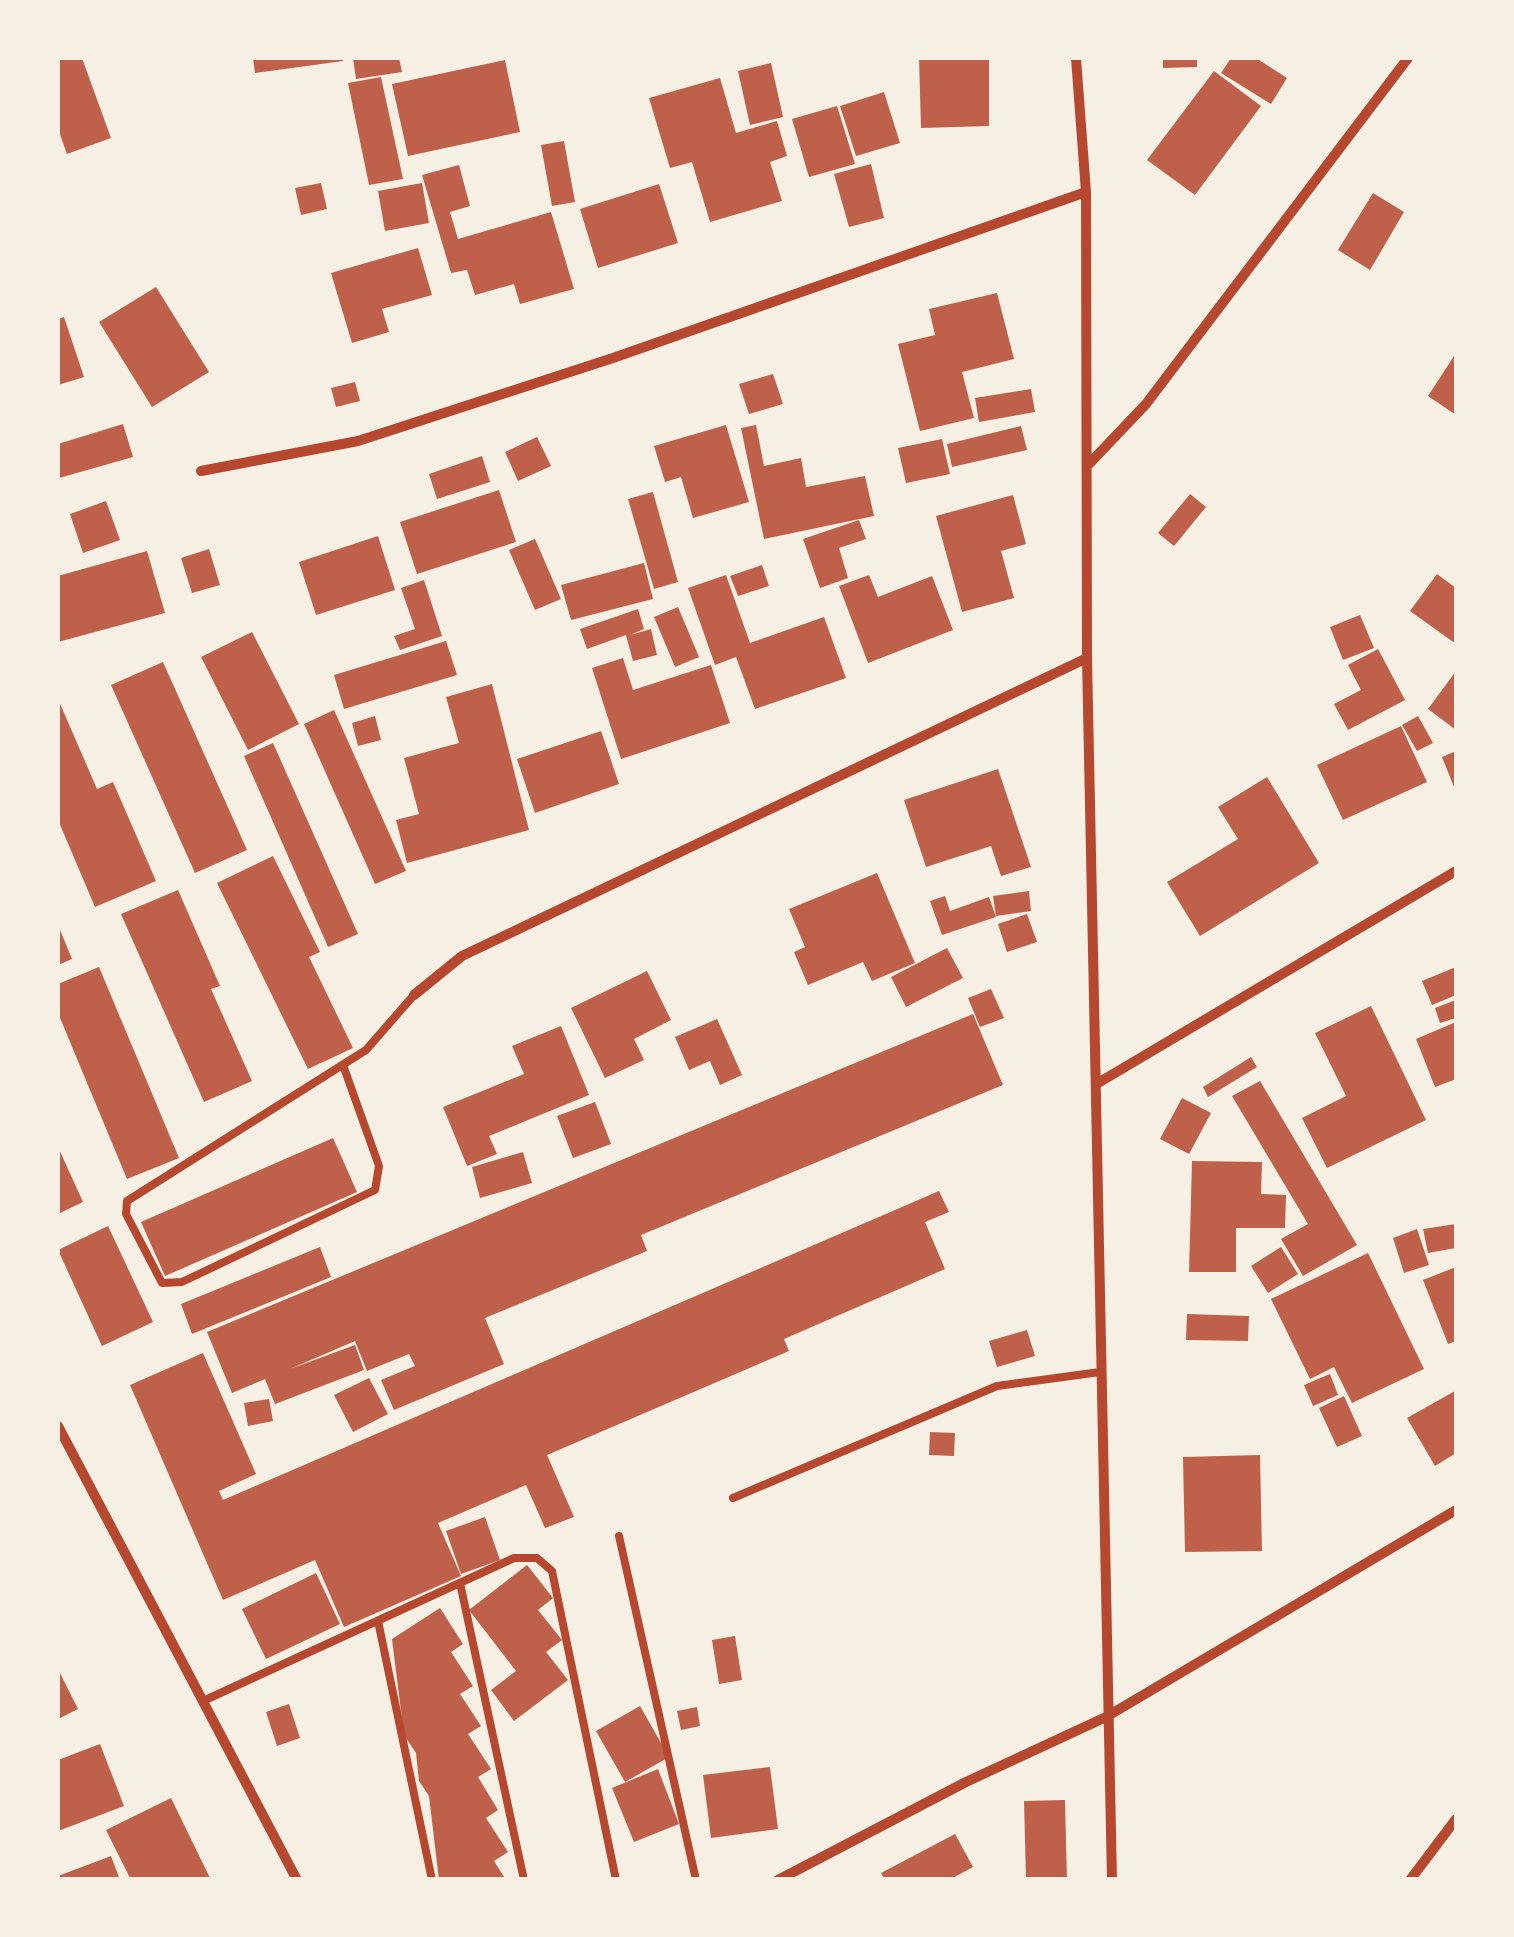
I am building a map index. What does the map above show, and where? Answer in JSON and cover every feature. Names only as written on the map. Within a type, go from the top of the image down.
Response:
[{"type":"street","points":[[1076,58],[1086,192],[1087,658],[1112,1880]]},
{"type":"street","points":[[1089,464],[1146,404],[1408,58]]},
{"type":"street","points":[[202,471],[358,441],[613,358],[1086,192]]},
{"type":"street","points":[[414,995],[462,956],[1087,658]]},
{"type":"street","points":[[1098,1083],[1456,871]]},
{"type":"street","points":[[58,1426],[297,1880]]},
{"type":"street","points":[[778,1880],[966,1782],[1106,1717],[1456,1510]]},
{"type":"street","points":[[1410,1880],[1456,1819]]},
{"type":"lane","points":[[343,1065],[379,1166],[376,1190],[182,1282],[162,1283],[126,1214],[127,1200],[366,1050],[414,995]]},
{"type":"lane","points":[[734,1498],[997,1386],[1100,1372]]},
{"type":"lane","points":[[620,1536],[696,1880]]},
{"type":"lane","points":[[202,1701],[514,1558],[538,1558],[552,1570],[616,1880]]},
{"type":"lane","points":[[460,1583],[524,1880]]},
{"type":"lane","points":[[378,1620],[432,1880]]},
{"type":"building","points":[[58,58],[82,58],[111,138],[67,154],[58,129]]},
{"type":"building","points":[[253,58],[342,58],[343,61],[255,73]]},
{"type":"building","points":[[353,58],[399,58],[402,72],[356,79]]},
{"type":"building","points":[[919,58],[989,58],[989,126],[921,128]]},
{"type":"building","points":[[1163,58],[1197,58],[1197,67],[1163,68]]},
{"type":"building","points":[[1231,58],[1256,58],[1287,78],[1271,104],[1221,73]]},
{"type":"building","points":[[505,60],[520,132],[408,156],[392,84]]},
{"type":"building","points":[[771,63],[783,117],[750,125],[738,71]]},
{"type":"building","points":[[1214,71],[1261,106],[1195,195],[1147,160]]},
{"type":"building","points":[[381,77],[403,179],[369,185],[348,83]]},
{"type":"building","points":[[720,78],[736,133],[777,121],[787,156],[770,162],[782,201],[710,222],[692,162],[670,168],[649,98]]},
{"type":"building","points":[[884,92],[900,143],[856,156],[840,106]]},
{"type":"building","points":[[837,106],[855,164],[809,177],[792,119]]},
{"type":"building","points":[[564,141],[575,202],[552,206],[541,145]]},
{"type":"building","points":[[871,164],[884,218],[849,227],[834,174]]},
{"type":"building","points":[[459,165],[470,206],[450,212],[458,239],[551,212],[574,289],[520,304],[514,284],[475,295],[467,270],[451,273],[422,175]]},
{"type":"building","points":[[321,183],[327,209],[301,215],[295,188]]},
{"type":"building","points":[[422,183],[429,223],[385,231],[378,191]]},
{"type":"building","points":[[659,184],[678,243],[598,268],[580,209]]},
{"type":"building","points":[[1373,193],[1404,212],[1370,270],[1338,250]]},
{"type":"building","points":[[418,248],[432,295],[382,309],[389,332],[352,343],[331,273]]},
{"type":"building","points":[[156,287],[209,372],[152,407],[99,322]]},
{"type":"building","points":[[997,293],[1014,359],[962,372],[974,418],[920,431],[898,344],[935,335],[929,309]]},
{"type":"building","points":[[64,317],[84,377],[58,385],[58,319]]},
{"type":"building","points":[[1456,353],[1456,415],[1428,396]]},
{"type":"building","points":[[773,374],[783,404],[749,414],[739,384]]},
{"type":"building","points":[[355,382],[360,401],[336,407],[331,388]]},
{"type":"building","points":[[1031,389],[1035,412],[979,422],[975,398]]},
{"type":"building","points":[[123,424],[133,457],[59,478],[58,444]]},
{"type":"building","points":[[726,425],[749,502],[693,518],[681,477],[665,482],[654,446]]},
{"type":"building","points":[[756,425],[764,466],[801,458],[806,487],[865,476],[874,516],[764,539],[741,428]]},
{"type":"building","points":[[1021,426],[1027,450],[952,467],[947,444]]},
{"type":"building","points":[[537,437],[551,466],[518,481],[505,452]]},
{"type":"building","points":[[942,439],[950,474],[906,483],[898,448]]},
{"type":"building","points":[[482,456],[490,482],[437,499],[429,474]]},
{"type":"building","points":[[499,490],[516,542],[417,574],[400,522]]},
{"type":"building","points":[[653,492],[678,582],[654,589],[628,499]]},
{"type":"building","points":[[1190,494],[1206,507],[1174,546],[1158,533]]},
{"type":"building","points":[[1013,495],[1026,544],[1001,551],[1014,598],[962,612],[936,516]]},
{"type":"building","points":[[106,501],[120,540],[83,553],[70,514]]},
{"type":"building","points":[[859,520],[866,539],[839,548],[848,578],[820,588],[803,539]]},
{"type":"building","points":[[378,536],[395,590],[316,615],[299,562]]},
{"type":"building","points":[[535,539],[561,599],[535,610],[509,550]]},
{"type":"building","points":[[209,549],[220,585],[192,593],[181,558]]},
{"type":"building","points":[[147,551],[165,613],[58,642],[58,576]]},
{"type":"building","points":[[644,563],[653,599],[571,620],[561,585]]},
{"type":"building","points":[[762,565],[769,586],[738,596],[730,576]]},
{"type":"building","points":[[1437,574],[1456,588],[1456,644],[1410,611]]},
{"type":"building","points":[[726,575],[750,643],[824,617],[846,678],[755,709],[736,657],[715,665],[688,588]]},
{"type":"building","points":[[869,575],[878,597],[932,576],[953,630],[868,663],[839,586]]},
{"type":"building","points":[[424,580],[442,636],[400,650],[394,636],[415,629],[401,588]]},
{"type":"building","points":[[678,607],[699,657],[675,667],[654,617]]},
{"type":"building","points":[[638,609],[644,629],[630,635],[651,629],[657,655],[633,661],[626,635],[587,649],[580,629]]},
{"type":"building","points":[[1360,615],[1374,648],[1343,660],[1330,627]]},
{"type":"building","points":[[252,632],[299,724],[248,750],[201,657]]},
{"type":"building","points":[[446,641],[457,675],[344,709],[334,675]]},
{"type":"building","points":[[1378,649],[1405,700],[1348,730],[1334,704],[1361,690],[1348,665]]},
{"type":"building","points":[[623,658],[633,690],[711,665],[730,723],[621,759],[592,668]]},
{"type":"building","points":[[163,662],[247,850],[195,873],[111,685]]},
{"type":"building","points":[[1456,671],[1456,730],[1428,709]]},
{"type":"building","points":[[492,684],[529,830],[407,863],[396,820],[419,814],[404,758],[459,743],[446,697]]},
{"type":"building","points":[[58,699],[97,789],[113,782],[156,881],[95,907],[58,820]]},
{"type":"building","points":[[334,710],[406,871],[375,884],[304,724]]},
{"type":"building","points":[[375,716],[381,740],[358,746],[352,723]]},
{"type":"building","points":[[1418,716],[1433,743],[1417,751],[1402,725]]},
{"type":"building","points":[[1401,726],[1427,782],[1343,820],[1317,765]]},
{"type":"building","points":[[601,731],[619,784],[535,813],[517,759]]},
{"type":"building","points":[[273,743],[358,934],[328,947],[244,756]]},
{"type":"building","points":[[1456,751],[1456,792],[1442,757]]},
{"type":"building","points":[[998,769],[1031,867],[1001,876],[991,846],[926,867],[904,800]]},
{"type":"building","points":[[1267,777],[1319,863],[1200,936],[1167,882],[1238,839],[1218,807]]},
{"type":"building","points":[[273,856],[320,952],[309,957],[353,1048],[308,1069],[217,883]]},
{"type":"building","points":[[877,873],[915,963],[872,981],[863,962],[808,985],[794,952],[805,947],[789,909]]},
{"type":"building","points":[[178,890],[220,986],[211,989],[252,1081],[204,1102],[121,914]]},
{"type":"building","points":[[1029,891],[1031,911],[996,916],[993,896]]},
{"type":"building","points":[[945,896],[950,911],[989,897],[996,917],[942,935],[930,901]]},
{"type":"building","points":[[1027,914],[1037,942],[1007,952],[998,924]]},
{"type":"building","points":[[58,925],[72,959],[58,965]]},
{"type":"building","points":[[947,948],[963,978],[906,1007],[891,977]]},
{"type":"building","points":[[99,967],[179,1158],[127,1179],[58,1013],[58,984]]},
{"type":"building","points":[[1456,967],[1456,995],[1432,1005],[1422,981]]},
{"type":"building","points":[[647,971],[671,1020],[634,1039],[644,1060],[605,1078],[571,1008]]},
{"type":"building","points":[[991,989],[1004,1018],[980,1027],[968,998]]},
{"type":"building","points":[[1456,1000],[1456,1018],[1440,1023],[1435,1008]]},
{"type":"building","points":[[1371,1006],[1426,1120],[1327,1168],[1302,1118],[1346,1096],[1315,1033]]},
{"type":"building","points":[[973,1014],[1003,1085],[641,1235],[647,1251],[485,1318],[504,1364],[394,1410],[381,1380],[415,1366],[409,1354],[367,1371],[355,1341],[290,1369],[355,1345],[364,1370],[275,1404],[265,1379],[232,1393],[207,1332]]},
{"type":"building","points":[[717,1019],[742,1075],[720,1085],[710,1061],[689,1070],[675,1037]]},
{"type":"building","points":[[1456,1022],[1456,1079],[1435,1087],[1416,1039]]},
{"type":"building","points":[[561,1026],[589,1095],[489,1136],[497,1154],[467,1166],[443,1107],[524,1074],[512,1046]]},
{"type":"building","points":[[1251,1057],[1257,1067],[1208,1097],[1203,1087]]},
{"type":"building","points":[[1260,1081],[1357,1245],[1303,1276],[1281,1239],[1308,1224],[1232,1096]]},
{"type":"building","points":[[1182,1098],[1211,1113],[1189,1154],[1160,1139]]},
{"type":"building","points":[[595,1102],[611,1144],[573,1158],[557,1116]]},
{"type":"building","points":[[333,1138],[357,1192],[165,1276],[141,1222]]},
{"type":"building","points":[[58,1147],[83,1202],[58,1214]]},
{"type":"building","points":[[523,1152],[532,1183],[480,1198],[472,1167]]},
{"type":"building","points":[[1192,1161],[1262,1162],[1261,1194],[1286,1195],[1285,1228],[1236,1228],[1236,1272],[1189,1272]]},
{"type":"building","points":[[939,1191],[949,1212],[925,1222],[945,1269],[784,1339],[789,1351],[547,1455],[574,1517],[545,1528],[526,1485],[438,1523],[461,1576],[344,1627],[315,1560],[223,1600],[130,1385],[203,1353],[256,1474],[219,1491],[223,1500]]},
{"type":"building","points":[[1456,1224],[1456,1248],[1428,1253],[1423,1229]]},
{"type":"building","points":[[108,1226],[153,1322],[102,1346],[58,1250]]},
{"type":"building","points":[[1417,1229],[1429,1265],[1404,1273],[1393,1238]]},
{"type":"building","points":[[320,1247],[331,1277],[192,1334],[181,1304]]},
{"type":"building","points":[[1281,1247],[1298,1274],[1268,1293],[1251,1266]]},
{"type":"building","points":[[1368,1253],[1424,1369],[1352,1403],[1334,1367],[1310,1379],[1271,1299]]},
{"type":"building","points":[[1456,1267],[1456,1341],[1448,1344],[1423,1280]]},
{"type":"building","points":[[1187,1314],[1249,1316],[1248,1341],[1186,1340]]},
{"type":"building","points":[[1027,1330],[1035,1356],[997,1367],[989,1341]]},
{"type":"building","points":[[1330,1374],[1338,1395],[1313,1406],[1304,1385]]},
{"type":"building","points":[[369,1378],[388,1414],[353,1432],[334,1395]]},
{"type":"building","points":[[1455,1391],[1456,1453],[1435,1466],[1407,1418]]},
{"type":"building","points":[[1344,1396],[1362,1436],[1337,1447],[1319,1408]]},
{"type":"building","points":[[269,1399],[273,1421],[248,1426],[244,1403]]},
{"type":"building","points":[[930,1432],[955,1433],[954,1456],[929,1455]]},
{"type":"building","points":[[1260,1455],[1262,1551],[1185,1552],[1183,1457]]},
{"type":"building","points":[[485,1517],[500,1560],[461,1574],[446,1531]]},
{"type":"building","points":[[527,1565],[553,1598],[538,1610],[562,1640],[546,1652],[568,1680],[514,1721],[491,1690],[516,1671],[469,1610]]},
{"type":"building","points":[[316,1573],[340,1624],[266,1659],[242,1609]]},
{"type":"building","points":[[440,1608],[463,1644],[451,1652],[473,1686],[460,1694],[481,1726],[468,1734],[491,1769],[478,1777],[498,1810],[486,1818],[508,1852],[494,1861],[506,1880],[439,1880],[429,1796],[419,1781],[416,1753],[404,1735],[392,1639]]},
{"type":"building","points":[[735,1636],[742,1680],[719,1684],[712,1640]]},
{"type":"building","points":[[58,1669],[78,1709],[58,1719]]},
{"type":"building","points":[[289,1704],[300,1738],[277,1746],[266,1712]]},
{"type":"building","points":[[640,1706],[669,1757],[625,1782],[596,1731]]},
{"type":"building","points":[[697,1707],[700,1726],[681,1730],[677,1711]]},
{"type":"building","points":[[100,1744],[124,1806],[58,1831],[58,1760]]},
{"type":"building","points":[[770,1767],[778,1829],[711,1838],[703,1775]]},
{"type":"building","points":[[658,1769],[679,1824],[634,1842],[612,1788]]},
{"type":"building","points":[[171,1798],[211,1880],[131,1880],[106,1830]]},
{"type":"building","points":[[1065,1800],[1067,1880],[1026,1880],[1024,1801]]},
{"type":"building","points":[[955,1834],[973,1867],[949,1880],[885,1880],[881,1873]]},
{"type":"building","points":[[111,1856],[120,1880],[58,1880],[58,1876]]}]
